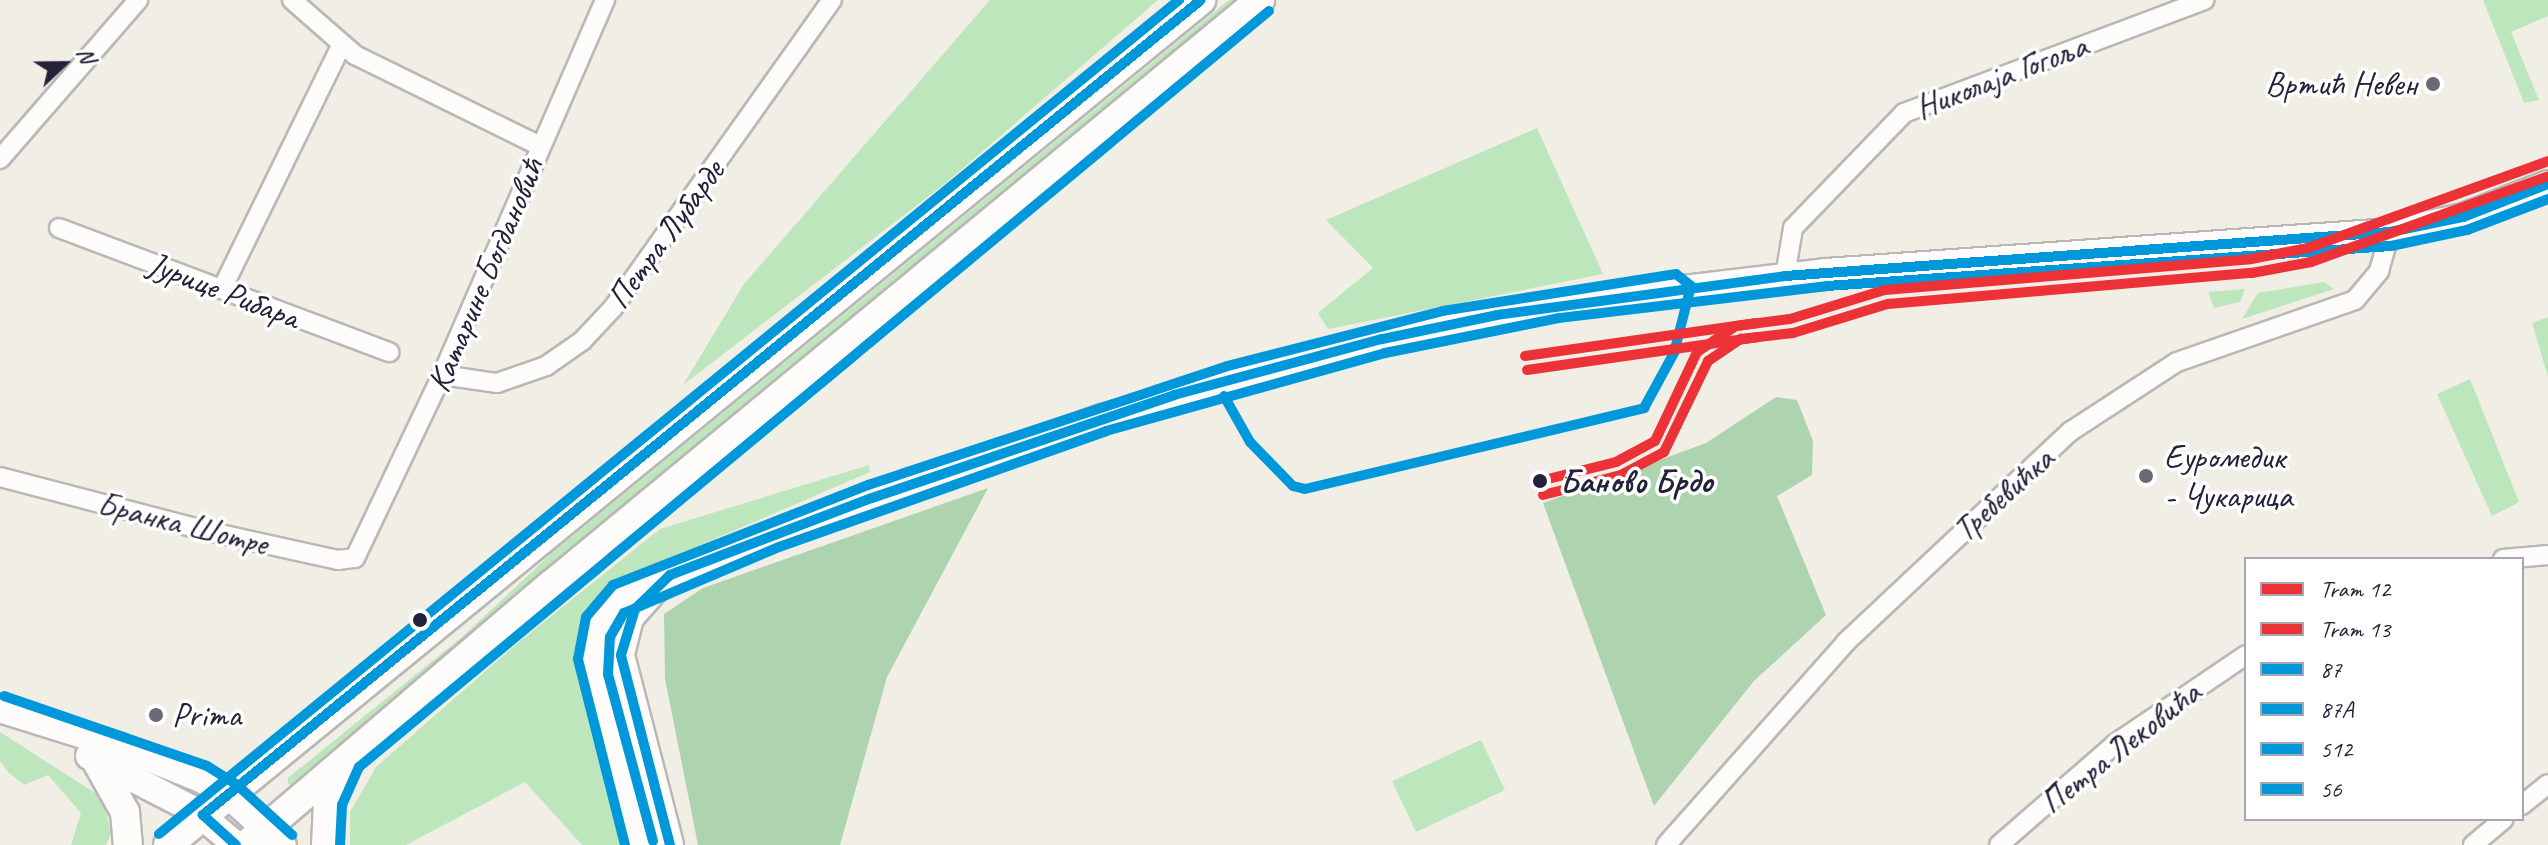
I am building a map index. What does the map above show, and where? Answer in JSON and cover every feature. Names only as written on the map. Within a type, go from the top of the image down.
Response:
[{"type":"main road","points":[[168,845],[1201,0]]},
{"type":"main road","points":[[0,709],[53,729],[118,746],[228,795],[265,839],[347,758],[1260,0]]},
{"type":"main road","points":[[639,845],[596,689],[593,647],[599,622],[614,602],[670,575],[1090,423],[1270,368],[1497,315],[1785,276],[2390,232],[2463,217],[2548,184]]},
{"type":"main road","points":[[670,575],[635,609],[621,655],[670,845]]},
{"type":"main road","points":[[53,729],[97,762],[203,815],[236,845]]},
{"type":"main road","points":[[326,845],[328,802],[347,758]]},
{"type":"main road","points":[[97,762],[125,812],[128,845]]},
{"type":"street","points":[[0,159],[138,0]]},
{"type":"street","points":[[292,0],[341,46],[540,146]]},
{"type":"street","name":"Катарине Богдановић","points":[[363,549],[605,0]]},
{"type":"street","name":"Петра Лубарде","points":[[442,375],[497,383],[546,366],[582,341],[613,308],[832,0]]},
{"type":"street","name":"Николаја Гогоља","points":[[1785,276],[1793,228],[1904,113],[2204,0]]},
{"type":"street","points":[[222,289],[341,46]]},
{"type":"street","name":"Јурице Рибара","points":[[59,228],[389,352]]},
{"type":"street","name":"Требевићка","points":[[1666,845],[1806,682],[2071,431],[2177,362],[2355,300],[2383,263],[2390,232]]},
{"type":"street","name":"Бранка Шотре","points":[[0,477],[338,560],[355,558],[363,549]]},
{"type":"street","points":[[2524,557],[2548,555]]},
{"type":"street","name":"Петра Лековића","points":[[1999,845],[2115,744],[2244,656]]},
{"type":"street","points":[[2524,803],[2548,784]]},
{"type":"street","points":[[2473,845],[2502,821]]},
{"type":"green space","points":[[990,0],[1158,0],[947,182],[683,385],[744,284]]},
{"type":"green space","points":[[1229,0],[1247,0],[293,786],[288,784],[288,778],[462,637],[552,553]]},
{"type":"green space","points":[[2483,0],[2548,0],[2548,16],[2511,32],[2539,100],[2524,103]]},
{"type":"green space","points":[[1537,128],[1603,274],[1328,329],[1318,313],[1373,268],[1326,220]]},
{"type":"green space","points":[[2324,282],[2334,289],[2242,319],[2258,293]]},
{"type":"green space","points":[[2245,289],[2240,302],[2214,308],[2208,292]]},
{"type":"green space","points":[[2548,317],[2548,377],[2532,323]]},
{"type":"green space","points":[[2470,379],[2519,502],[2492,516],[2437,394]]},
{"type":"green space","points":[[1776,397],[1797,400],[1813,441],[1812,475],[1777,496],[1826,615],[1754,681],[1654,806],[1543,503],[1706,443]]},
{"type":"green space","points":[[869,465],[870,472],[624,578],[600,593],[589,607],[580,670],[583,695],[622,845],[582,845],[525,782],[406,845],[350,845],[350,812],[376,767],[519,642],[660,529]]},
{"type":"green space","points":[[988,488],[887,677],[840,845],[698,845],[665,679],[664,614],[703,588]]},
{"type":"green space","points":[[0,732],[103,798],[111,833],[106,845],[71,845],[81,813],[48,775],[24,785],[8,772],[0,761]]},
{"type":"green space","points":[[1481,740],[1505,790],[1416,832],[1392,781]]},
{"type":"tram line","name":"12","points":[[1540,481],[1616,462],[1655,441],[1697,352],[1736,326],[1790,319],[1885,290],[2251,259],[2308,248],[2548,161]]},
{"type":"tram line","name":"13","points":[[1543,495],[1621,475],[1664,452],[1708,361],[1741,339],[1793,333],[1888,304],[2252,273],[2311,262],[2548,176]]},
{"type":"tram line","name":"12","points":[[1525,356],[1757,323]]},
{"type":"tram line","name":"13","points":[[1527,370],[1759,337]]},
{"type":"transit line","name":"56","points":[[159,834],[1179,0]]},
{"type":"transit line","name":"87","points":[[236,845],[203,815],[1201,0]]},
{"type":"transit line","name":"87A","points":[[340,845],[342,805],[359,767],[1269,11]]},
{"type":"transit line","name":"87","points":[[670,845],[621,655],[635,609],[670,575],[872,498],[1174,395],[1382,339],[1497,315],[1785,276],[2390,232],[2463,217],[2548,184]]},
{"type":"transit line","name":"87A","points":[[653,841],[608,674],[610,637],[624,613],[779,547],[1106,431],[1385,353],[1559,318],[1827,286],[2391,246],[2467,230],[2548,199]]},
{"type":"transit line","name":"512","points":[[1224,396],[1250,442],[1293,486],[1305,489],[1644,408],[1674,353],[1691,286],[1676,274],[1443,311],[1227,366]]},
{"type":"transit line","name":"512","points":[[625,845],[578,659],[586,617],[613,585],[868,485],[1227,366]]},
{"type":"transit line","name":"512","points":[[4,696],[207,766],[236,784],[292,835]]},
{"type":"place","name":"Вртић Невен","points":[[2433,84]]},
{"type":"place","name":"Еуромедик - Чукарица","points":[[2146,476]]},
{"type":"place","name":"Баново Брдо","points":[[1540,481]]},
{"type":"place","name":"Prima","points":[[156,715]]}]
